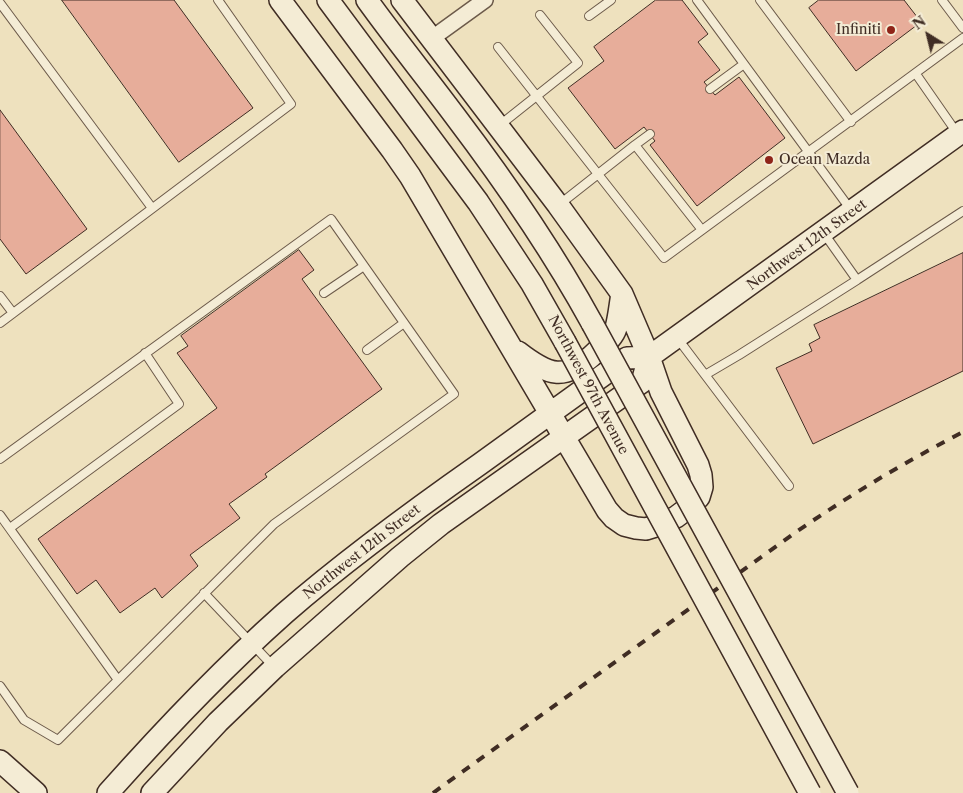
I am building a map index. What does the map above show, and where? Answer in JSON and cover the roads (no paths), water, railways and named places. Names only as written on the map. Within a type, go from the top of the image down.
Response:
[{"type":"street","points":[[280,0],[402,164],[607,510],[624,525],[646,529],[659,526],[676,517],[699,497],[702,486],[701,475],[694,455],[661,392],[649,357],[622,294],[558,205],[402,0]]},
{"type":"street","name":"Northwest 97th Avenue","points":[[328,0],[478,202],[532,284],[810,793]]},
{"type":"street","points":[[367,0],[464,127],[512,194],[548,250],[592,323],[848,793]]},
{"type":"street","points":[[431,39],[485,0]]},
{"type":"street","name":"Northwest 12th Street","points":[[108,793],[191,702],[286,612],[355,556],[420,506],[627,358],[649,357],[961,133]]},
{"type":"street","points":[[512,348],[534,364],[555,373],[565,372],[577,367],[592,356],[616,330],[622,294]]},
{"type":"street","name":"Northwest 12th Street","points":[[152,793],[218,722],[351,598],[441,524],[642,382],[649,357]]},
{"type":"street","points":[[0,762],[36,793]]},
{"type":"lane","points":[[0,323],[291,104],[218,0]]},
{"type":"lane","points":[[589,16],[611,0]]},
{"type":"lane","points":[[697,0],[852,212]]},
{"type":"lane","points":[[760,0],[851,122]]},
{"type":"lane","points":[[942,0],[963,28]]},
{"type":"lane","points":[[0,3],[152,208]]},
{"type":"lane","points":[[499,127],[578,64],[540,15]]},
{"type":"lane","points":[[498,47],[664,258],[963,38]]},
{"type":"lane","points":[[710,89],[744,64]]},
{"type":"lane","points":[[916,74],[961,133]]},
{"type":"lane","points":[[558,205],[650,134]]},
{"type":"lane","points":[[635,145],[702,230]]},
{"type":"lane","points":[[705,374],[739,355],[858,280],[963,211]]},
{"type":"lane","points":[[0,459],[331,219],[454,394],[274,524],[58,740],[24,720],[0,686]]},
{"type":"lane","points":[[824,232],[858,280]]},
{"type":"lane","points":[[324,293],[364,266]]},
{"type":"lane","points":[[0,296],[13,313]]},
{"type":"lane","points":[[367,350],[404,323]]},
{"type":"lane","points":[[677,338],[789,486]]},
{"type":"lane","points":[[10,528],[179,404],[145,353]]},
{"type":"lane","points":[[0,515],[118,680]]},
{"type":"lane","points":[[204,593],[275,667]]},
{"type":"railway","points":[[433,793],[796,532],[878,479],[963,432]]},
{"type":"place","name":"Infiniti","points":[[891,30]]},
{"type":"place","name":"Ocean Mazda","points":[[769,160]]}]
